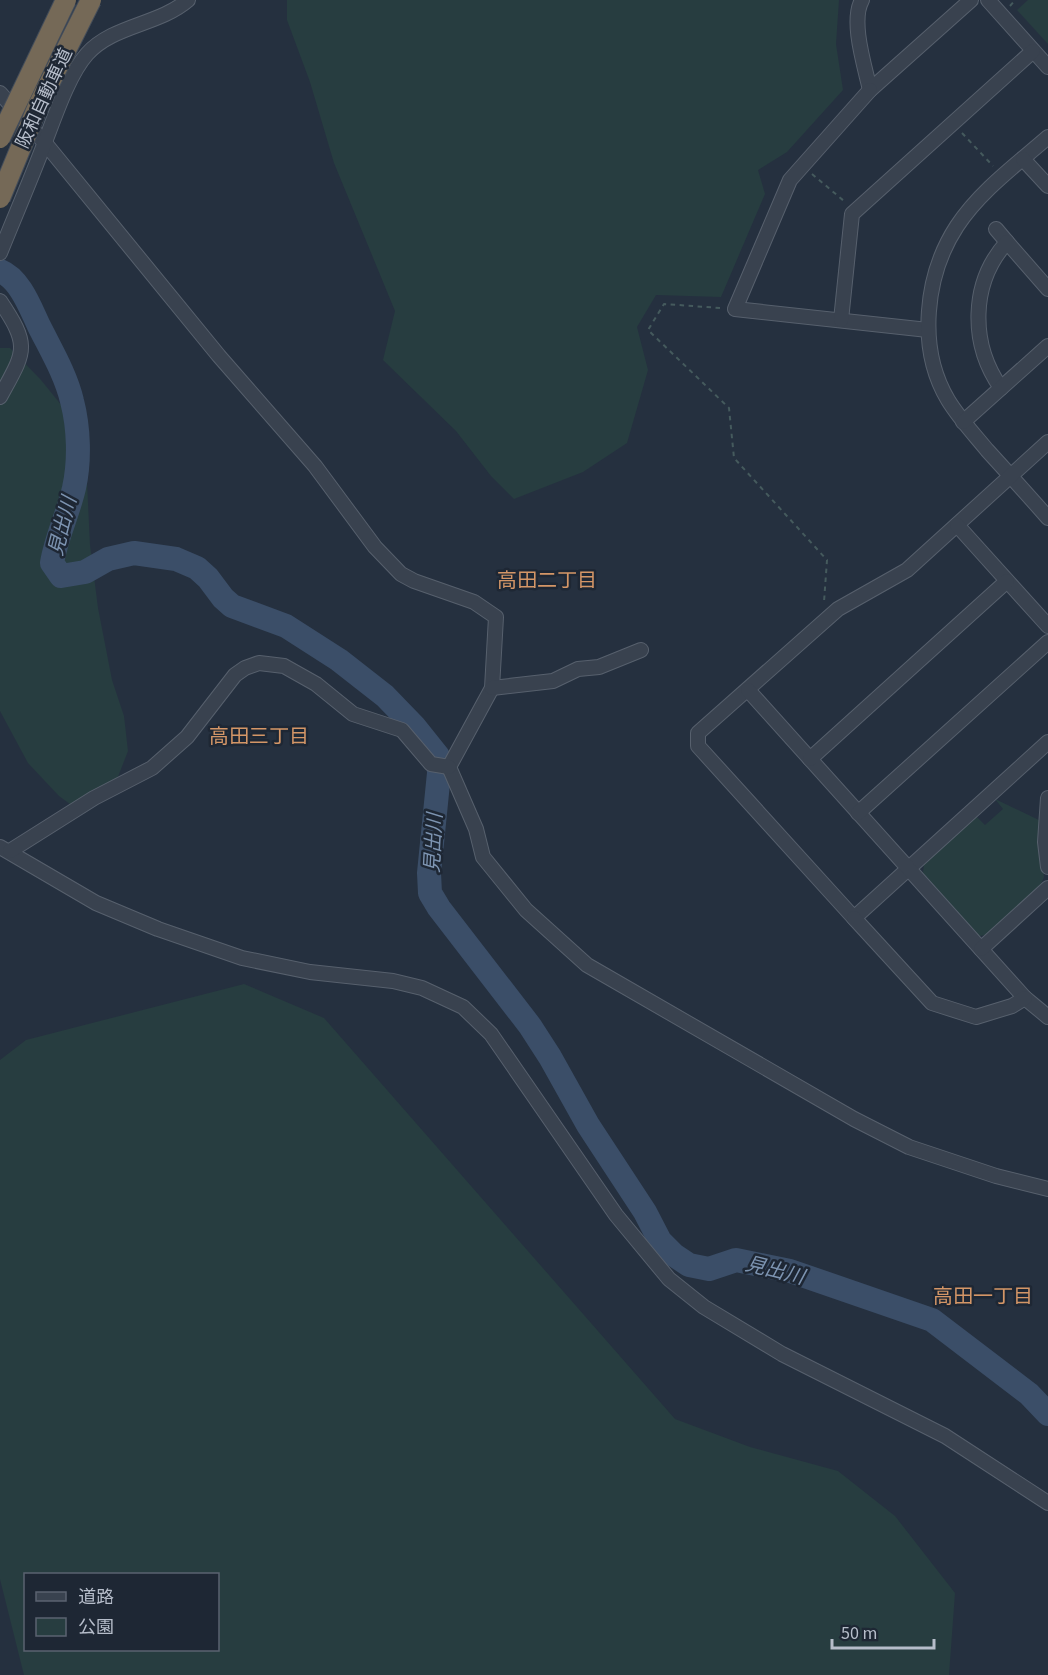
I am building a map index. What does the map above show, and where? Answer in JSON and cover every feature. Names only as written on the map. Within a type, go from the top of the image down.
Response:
[{"type":"highway","name":"阪和自動車道","points":[[0,138],[66,0]]},
{"type":"highway","name":"阪和自動車道","points":[[0,198],[38,106],[91,0]]},
{"type":"street","points":[[167,14],[173,0]]},
{"type":"street","points":[[0,253],[70,81],[86,54],[104,40],[167,14],[188,0]]},
{"type":"street","points":[[862,0],[858,23],[870,90]]},
{"type":"street","points":[[928,330],[735,309],[790,180],[870,90],[971,0]]},
{"type":"street","points":[[988,0],[1048,67]]},
{"type":"street","points":[[841,320],[852,214],[1034,51]]},
{"type":"street","points":[[0,93],[45,143],[219,356],[315,466],[375,547],[400,574],[474,602],[496,617],[492,688],[449,767]]},
{"type":"street","points":[[1048,137],[975,203],[957,226],[935,274],[928,330],[937,374],[946,397],[963,422],[1048,518]]},
{"type":"street","points":[[1023,159],[1048,186]]},
{"type":"street","points":[[996,229],[1048,289]]},
{"type":"street","points":[[1001,388],[992,376],[984,358],[977,325],[982,289],[996,255],[1007,242]]},
{"type":"street","points":[[0,301],[20,335],[22,349],[16,367],[0,397]]},
{"type":"street","points":[[963,422],[1048,346]]},
{"type":"street","points":[[1025,998],[1012,1006],[976,1017],[932,1003],[698,746],[698,734],[838,609],[907,570],[1010,476],[1046,447]]},
{"type":"street","points":[[957,525],[1048,626]]},
{"type":"street","points":[[810,759],[1007,581]]},
{"type":"street","points":[[858,813],[1048,642]]},
{"type":"street","points":[[492,688],[553,681],[578,669],[599,667],[641,650]]},
{"type":"street","points":[[449,767],[431,764],[402,730],[353,714],[316,684],[284,666],[259,663],[235,675],[187,737],[152,768],[5,849],[96,903],[158,929],[242,958],[310,972],[393,981],[422,988],[463,1007],[491,1034],[616,1215],[669,1279],[704,1307],[772,1348],[945,1436],[1048,1503]]},
{"type":"street","points":[[748,690],[1025,998],[1048,1017]]},
{"type":"street","points":[[854,918],[1048,742]]},
{"type":"street","points":[[449,767],[476,830],[483,857],[526,910],[588,965],[854,1119],[909,1147],[996,1176],[1048,1190]]},
{"type":"street","points":[[1048,798],[1045,842],[1048,867]]},
{"type":"street","points":[[981,949],[1048,888]]},
{"type":"path","points":[[1009,7],[1015,0]]},
{"type":"path","points":[[954,123],[1003,177]]},
{"type":"path","points":[[802,166],[856,211]]},
{"type":"path","points":[[735,309],[664,304],[648,330],[729,408],[734,458],[827,560],[823,623]]},
{"type":"green space","points":[[287,0],[839,0],[836,44],[843,90],[787,152],[758,170],[765,194],[721,297],[656,295],[637,327],[648,370],[627,443],[583,472],[514,499],[491,476],[456,431],[383,360],[395,311],[334,163],[310,82],[287,20]]},
{"type":"green space","points":[[1028,0],[1048,0],[1048,44],[1017,10]]},
{"type":"green space","points":[[0,348],[10,348],[41,380],[75,422],[87,482],[90,545],[98,608],[112,680],[124,716],[128,751],[116,782],[74,807],[59,796],[28,763],[0,711]]},
{"type":"green space","points":[[995,799],[1039,820],[1044,877],[1040,886],[986,935],[979,936],[923,873],[924,864],[976,816],[985,825],[1003,809]]},
{"type":"green space","points":[[244,984],[324,1018],[675,1419],[750,1447],[838,1471],[895,1516],[955,1593],[949,1675],[24,1675],[0,1579],[0,1060],[26,1040]]},
{"type":"waterway","name":"見出川","points":[[0,271],[13,280],[28,302],[62,372],[76,422],[78,444],[76,478],[52,563],[61,576],[85,572],[108,559],[134,553],[176,559],[197,568],[232,606],[286,626],[339,660],[385,696],[414,726],[438,756],[439,773],[429,873],[430,893],[439,908],[530,1026],[588,1125],[645,1212],[660,1241],[674,1255],[689,1265],[709,1269],[736,1260],[790,1271],[932,1320],[1029,1394],[1048,1414]]},
{"type":"district","name":"高田二丁目","points":[[547,580]]},
{"type":"district","name":"高田三丁目","points":[[259,736]]},
{"type":"district","name":"高田一丁目","points":[[983,1296]]}]
